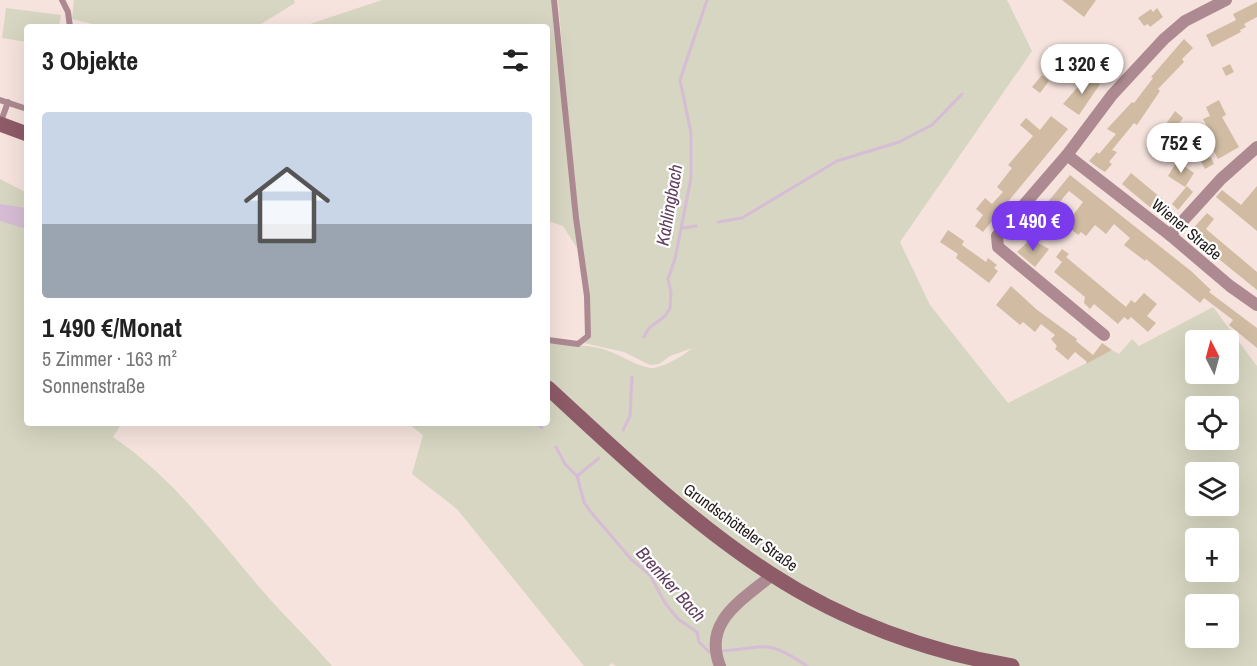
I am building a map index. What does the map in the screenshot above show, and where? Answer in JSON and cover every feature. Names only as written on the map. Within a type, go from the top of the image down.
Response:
[{"type":"main road","points":[[0,124],[24,133]]},
{"type":"main road","name":"Grundschötteler Straße","points":[[550,390],[673,500],[772,575],[826,605],[901,637],[978,660],[1012,666]]},
{"type":"street","points":[[1104,335],[998,246],[996,242],[1001,228],[1067,155],[1112,95],[1164,39],[1185,21],[1226,0]]},
{"type":"street","points":[[1170,235],[1221,179],[1257,147]]},
{"type":"street","name":"Wiener Straße","points":[[1067,155],[1170,235],[1230,286],[1257,305]]},
{"type":"street","points":[[717,656],[716,633],[723,616],[772,575]]},
{"type":"lane","points":[[62,0],[68,12],[70,24]]},
{"type":"lane","points":[[550,340],[573,345],[582,343],[588,336],[587,296],[576,218],[554,0]]},
{"type":"lane","points":[[0,100],[24,109]]},
{"type":"lane","points":[[0,124],[8,102]]},
{"type":"green space","points":[[74,0],[294,0],[295,3],[261,24],[93,24],[72,19]]},
{"type":"green space","points":[[382,0],[551,0],[577,248],[563,226],[550,222],[550,24],[310,24]]},
{"type":"green space","points":[[558,0],[1007,0],[1032,51],[900,242],[930,305],[1008,403],[1112,350],[1119,354],[1132,339],[1139,346],[1213,307],[1230,330],[1185,330],[1185,384],[1239,384],[1239,342],[1257,366],[1257,666],[616,666],[611,663],[609,666],[584,666],[457,509],[412,474],[423,435],[411,426],[550,426],[550,390],[677,497],[550,384],[550,342],[603,349],[651,368],[673,361],[692,348],[670,356],[659,364],[650,365],[624,352],[584,343],[588,336]]},
{"type":"green space","points":[[6,8],[61,15],[60,24],[24,24],[24,42],[2,38]]},
{"type":"green space","points":[[0,179],[24,191],[24,426],[120,426],[113,437],[173,488],[332,666],[0,666]]},
{"type":"shaded area","points":[[0,204],[24,208],[24,228],[0,221]]},
{"type":"building","points":[[1062,0],[1096,0],[1084,17]]},
{"type":"building","points":[[1257,2],[1257,17],[1244,24],[1246,27],[1240,30],[1241,32],[1212,47],[1206,35],[1236,20],[1233,14]]},
{"type":"building","points":[[1157,8],[1163,17],[1150,27],[1148,24],[1144,26],[1138,18],[1151,9],[1153,12]]},
{"type":"building","points":[[1184,39],[1193,48],[1182,59],[1184,62],[1158,89],[1160,91],[1137,125],[1134,123],[1112,150],[1117,152],[1109,162],[1112,164],[1105,172],[1100,169],[1089,161],[1097,152],[1099,154],[1116,134],[1107,129],[1132,102],[1134,103],[1153,78],[1151,77]]},
{"type":"building","points":[[1095,47],[1120,61],[1110,72],[1089,56]]},
{"type":"building","points":[[1230,64],[1234,72],[1226,76],[1222,68]]},
{"type":"building","points":[[1042,75],[1049,81],[1040,93],[1032,87]]},
{"type":"building","points":[[1088,75],[1100,84],[1079,115],[1063,104]]},
{"type":"building","points":[[1219,100],[1226,115],[1222,117],[1239,147],[1218,159],[1208,140],[1213,138],[1203,119],[1210,116],[1206,107]]},
{"type":"building","points":[[1175,111],[1183,118],[1177,126],[1181,129],[1175,137],[1168,132],[1171,128],[1166,124]]},
{"type":"building","points":[[1051,116],[1068,129],[983,232],[975,226],[983,215],[976,209],[985,198],[992,204],[1003,192],[997,187],[1012,168],[1008,165],[1033,136],[1020,125],[1026,118],[1040,130]]},
{"type":"building","points":[[1210,156],[1214,164],[1205,169],[1201,161]]},
{"type":"building","points":[[1177,161],[1194,173],[1185,187],[1168,176]]},
{"type":"building","points":[[1131,173],[1166,202],[1157,213],[1122,184]]},
{"type":"building","points":[[1070,175],[1191,271],[1211,290],[1209,292],[1257,328],[1257,348],[1239,333],[1239,330],[1229,325],[1233,320],[1204,298],[1200,303],[1146,259],[1145,261],[1124,245],[1130,238],[1114,224],[1106,234],[1095,225],[1086,236],[1081,232],[1078,235],[1071,229],[1073,226],[1068,222],[1083,202],[1069,191],[1058,204],[1066,211],[1053,227],[1038,214]]},
{"type":"building","points":[[1187,186],[1193,192],[1178,210],[1172,204]]},
{"type":"building","points":[[1257,186],[1257,231],[1216,197],[1222,190],[1241,205]]},
{"type":"building","points":[[1207,213],[1214,219],[1206,229],[1257,272],[1257,290],[1188,234]]},
{"type":"building","points":[[948,230],[964,241],[962,245],[986,262],[988,258],[997,265],[994,268],[998,271],[989,283],[956,258],[958,254],[940,242]]},
{"type":"building","points":[[1031,239],[1049,249],[1035,267],[1017,252]]},
{"type":"building","points":[[1062,249],[1069,254],[1066,257],[1126,307],[1131,300],[1135,303],[1144,293],[1157,304],[1147,316],[1156,323],[1148,332],[1131,317],[1128,320],[1124,317],[1118,324],[1094,304],[1090,309],[1084,303],[1085,297],[1054,272],[1062,262],[1056,257]]},
{"type":"building","points":[[1011,286],[1036,309],[1077,339],[1076,341],[1093,355],[1102,343],[1112,350],[1086,364],[1087,362],[1075,352],[1068,360],[1055,349],[1057,346],[1051,339],[1055,335],[1041,324],[1035,332],[1023,322],[1020,325],[996,305]]},
{"type":"waterway","name":"Kahlingbach","points":[[644,337],[649,328],[665,316],[670,308],[671,292],[668,279],[675,259],[691,178],[691,133],[680,80],[707,0]]},
{"type":"waterway","points":[[718,222],[742,218],[837,161],[899,142],[932,125],[962,94]]},
{"type":"waterway","points":[[683,228],[696,226]]},
{"type":"waterway","points":[[623,430],[630,416],[632,377]]},
{"type":"waterway","name":"Bremker Bach","points":[[556,447],[565,464],[577,476],[584,502],[590,511],[631,559],[650,575],[665,603],[678,619],[697,632],[699,642],[709,652],[714,652]]},
{"type":"waterway","points":[[577,476],[599,458]]},
{"type":"waterway","name":"Bremker Bach","points":[[721,651],[757,647],[773,648],[807,666]]}]
